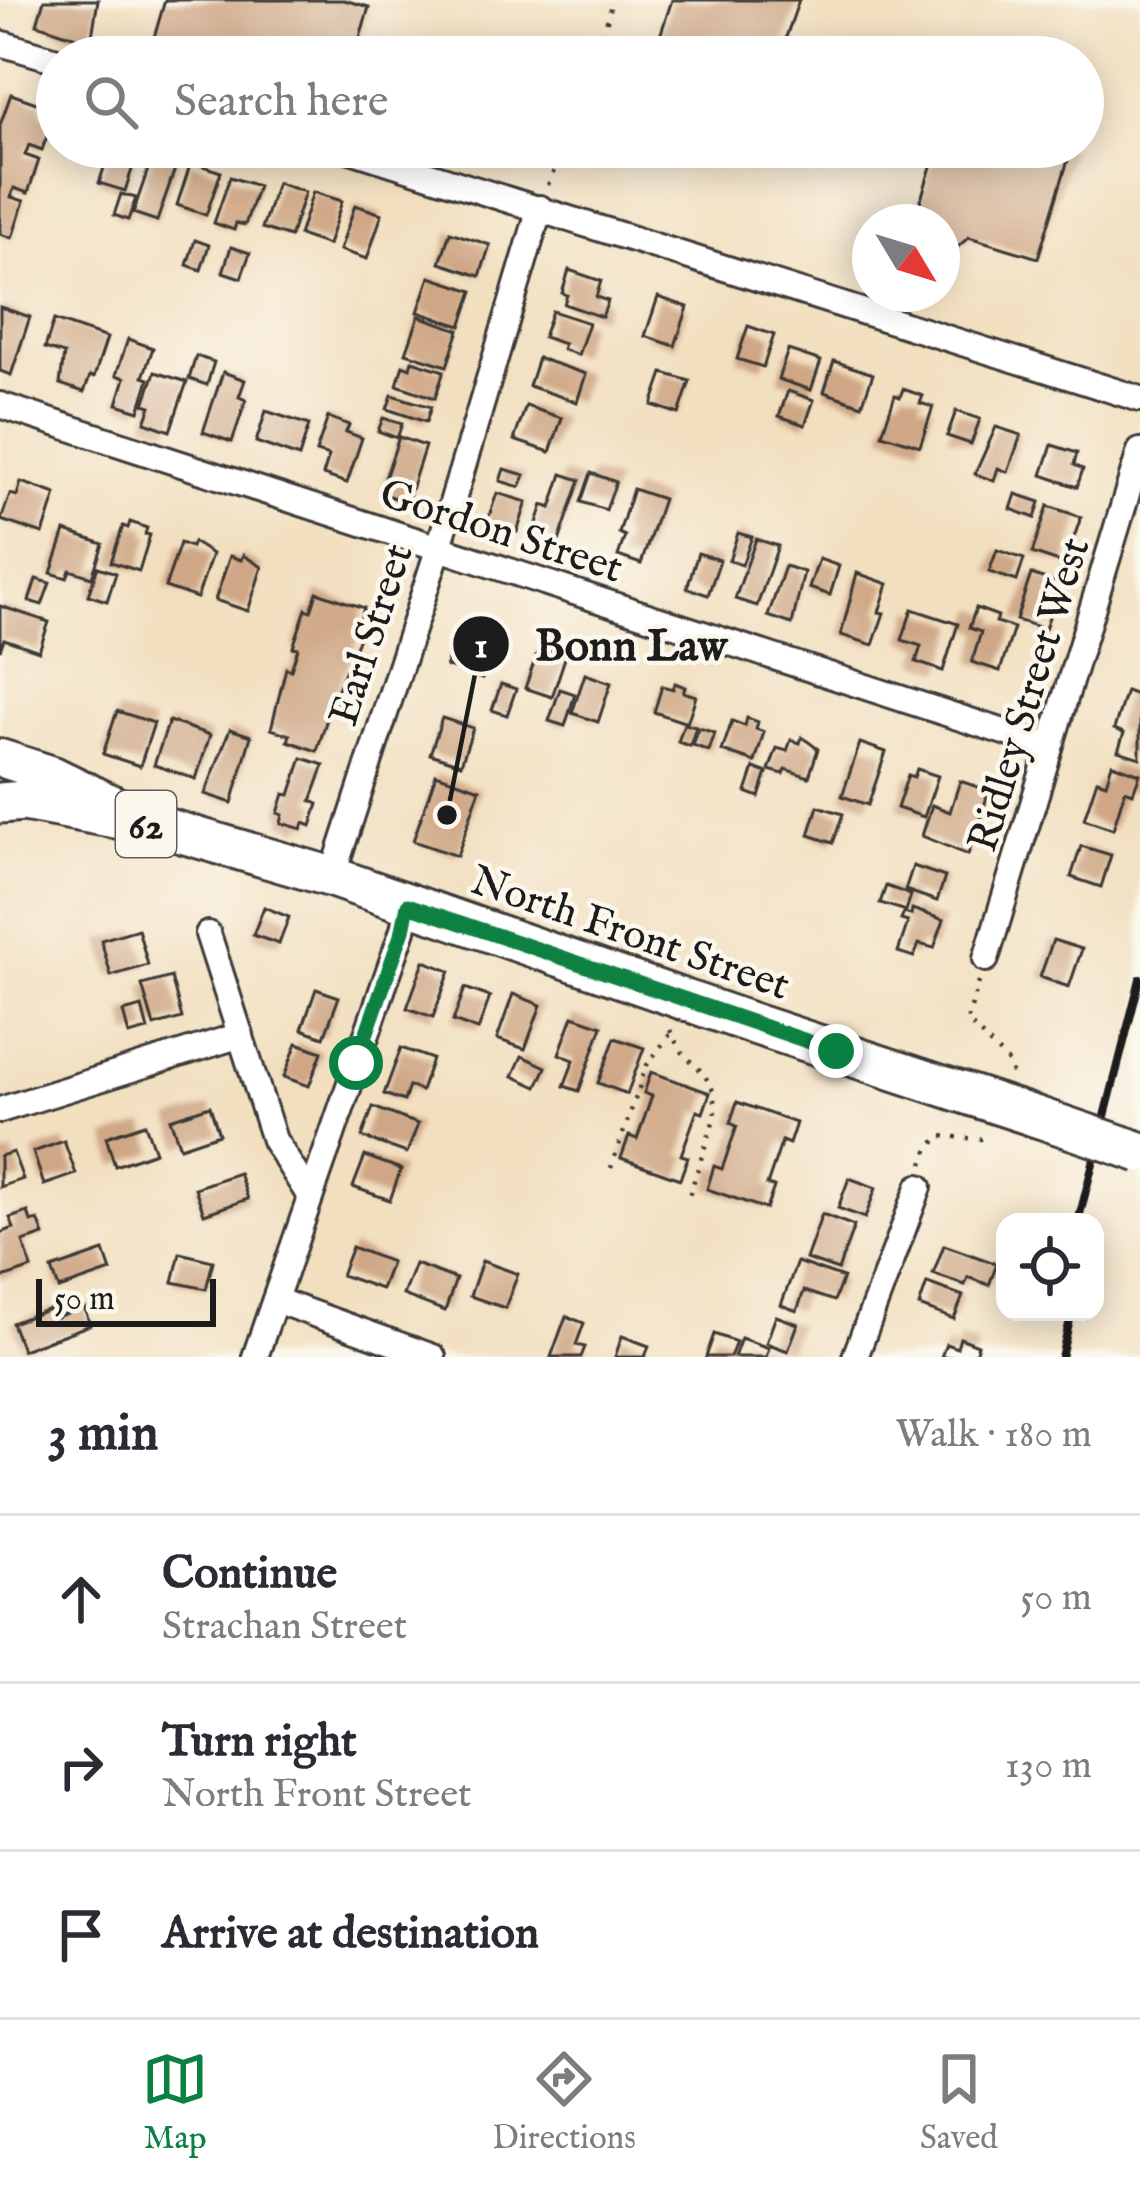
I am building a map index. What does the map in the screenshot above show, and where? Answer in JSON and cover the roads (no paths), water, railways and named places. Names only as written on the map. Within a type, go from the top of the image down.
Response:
[{"type":"main road","name":"62","points":[[0,803],[24,801],[57,809]]},
{"type":"main road","name":"North Front Street","points":[[57,809],[158,826],[332,877],[1140,1152]]},
{"type":"main road","name":"62","points":[[0,831],[26,826],[57,809]]},
{"type":"street","points":[[0,43],[36,54]]},
{"type":"street","points":[[409,168],[1140,399]]},
{"type":"street","name":"Earl Street","points":[[332,877],[438,550],[539,208]]},
{"type":"street","name":"Gordon Street","points":[[0,405],[1050,747]]},
{"type":"street","name":"Ridley Street West","points":[[986,959],[1140,451]]},
{"type":"street","name":"North Front Street","points":[[0,758],[52,775],[158,826]]},
{"type":"street","points":[[255,1357],[408,905]]},
{"type":"street","points":[[208,934],[274,1140],[309,1195]]},
{"type":"street","points":[[0,1110],[241,1035]]},
{"type":"street","points":[[855,1357],[919,1187]]},
{"type":"street","points":[[275,1300],[433,1357]]},
{"type":"railway","points":[[1080,1213],[1140,979]]},
{"type":"railway","points":[[1061,1357],[1070,1321]]},
{"type":"place","name":"Bonn Law","points":[[447,815]]}]
